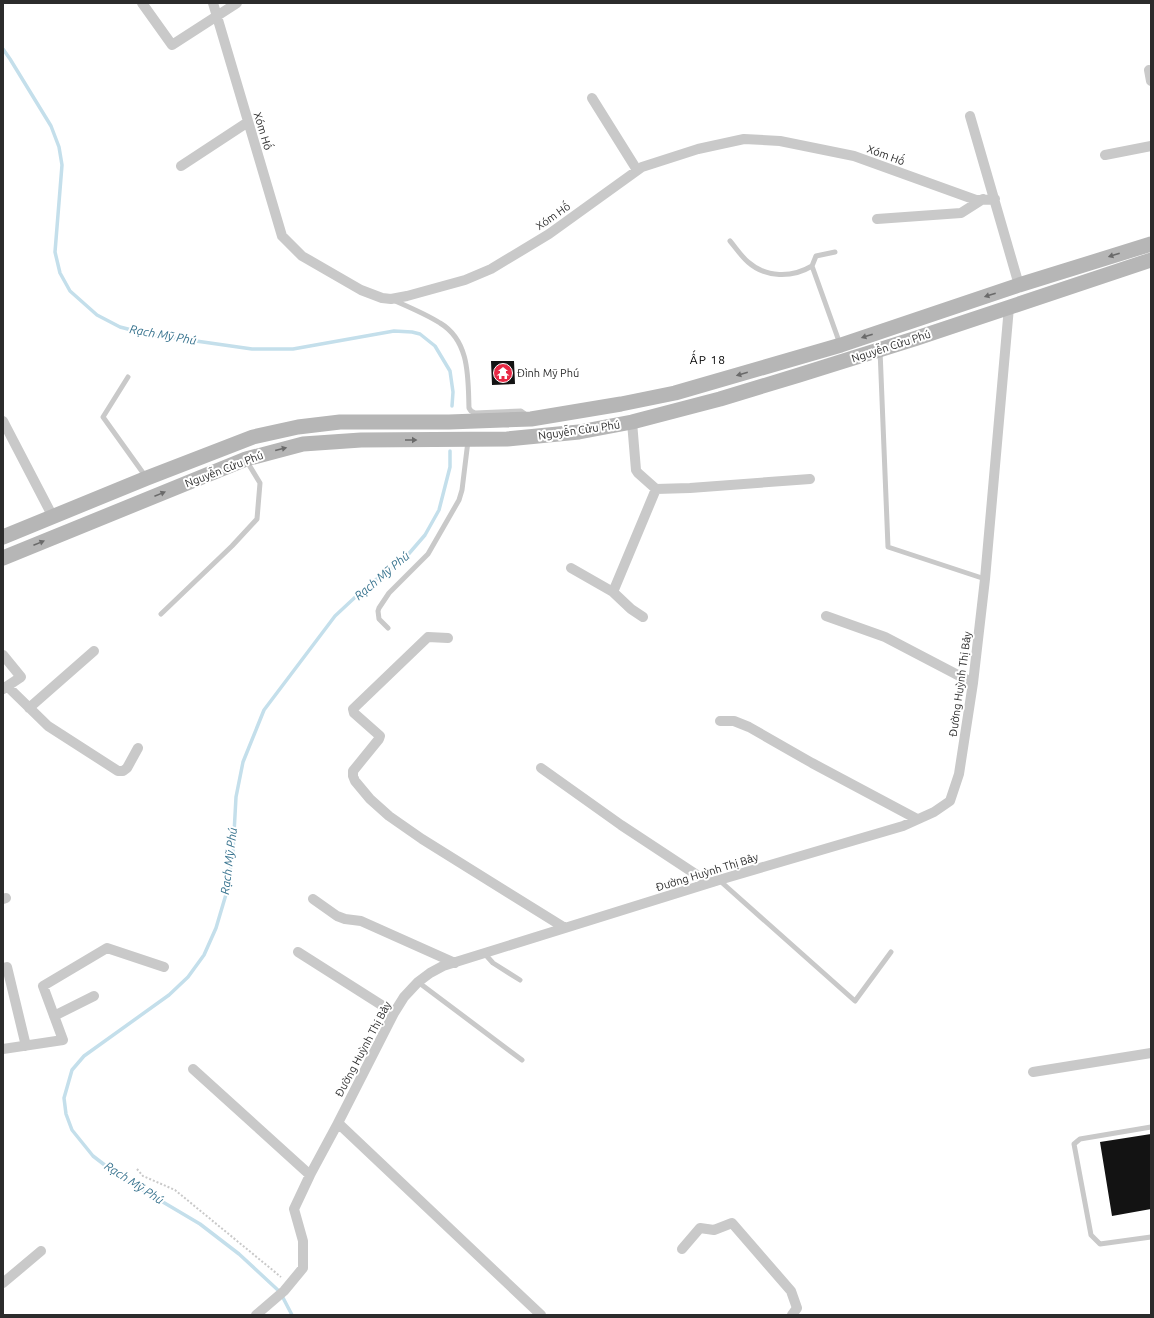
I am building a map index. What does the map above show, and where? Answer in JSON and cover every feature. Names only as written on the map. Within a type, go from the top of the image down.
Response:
[{"type":"main road","name":"Nguyễn Cửu Phú","points":[[3,537],[147,478],[253,437],[298,427],[340,422],[449,422],[532,419],[621,404],[675,392],[841,345],[1019,285],[1151,244]]},
{"type":"main road","name":"Nguyễn Cửu Phú","points":[[3,558],[246,459],[303,444],[361,440],[514,439],[579,432],[632,422],[720,399],[880,349],[1151,260]]},
{"type":"main road","points":[[1009,307],[1019,285]]},
{"type":"street","points":[[142,3],[172,45],[237,3]]},
{"type":"street","name":"Xóm Hố","points":[[213,3],[282,236],[308,260],[361,290],[377,297],[391,299],[407,296],[465,280],[490,269],[549,234],[642,167],[698,149],[744,139],[780,141],[854,156],[976,200],[995,199]]},
{"type":"street","points":[[1149,70],[1151,81]]},
{"type":"street","points":[[592,98],[637,170]]},
{"type":"street","points":[[970,116],[1019,285]]},
{"type":"street","points":[[181,166],[248,122]]},
{"type":"street","points":[[1105,155],[1151,146]]},
{"type":"street","points":[[877,219],[961,213],[983,199]]},
{"type":"street","name":"Đường Huỳnh Thị Bảy","points":[[256,1315],[287,1288],[303,1268],[303,1241],[294,1209],[394,1013],[404,997],[418,982],[430,973],[443,966],[564,928],[709,883],[903,826],[934,812],[950,801],[959,774],[973,683],[985,579],[1009,307]]},
{"type":"street","points":[[3,421],[53,517]]},
{"type":"street","points":[[632,422],[636,470],[656,489],[690,488],[810,479]]},
{"type":"street","points":[[613,592],[656,489]]},
{"type":"street","points":[[571,568],[613,592],[631,609],[643,617]]},
{"type":"street","points":[[826,616],[885,637],[973,683]]},
{"type":"street","points":[[448,638],[428,637],[353,709],[354,713],[380,736],[379,740],[353,771],[353,779],[370,800],[389,816],[422,839],[564,928]]},
{"type":"street","points":[[29,708],[94,651]]},
{"type":"street","points":[[3,655],[21,677],[5,687],[48,726],[118,771],[123,771],[127,768],[138,748]]},
{"type":"street","points":[[720,721],[734,721],[749,727],[812,763],[917,819]]},
{"type":"street","points":[[541,768],[621,825],[709,883]]},
{"type":"street","points":[[313,899],[337,916],[361,921],[455,962]]},
{"type":"street","points":[[3,1049],[63,1040],[43,986],[107,948],[164,967]]},
{"type":"street","points":[[298,952],[394,1013]]},
{"type":"street","points":[[3,968],[7,967],[26,1046]]},
{"type":"street","points":[[54,1016],[94,996]]},
{"type":"street","points":[[1033,1072],[1151,1053]]},
{"type":"street","points":[[193,1069],[310,1175]]},
{"type":"street","points":[[338,1123],[541,1315]]},
{"type":"street","points":[[682,1249],[700,1228],[714,1230],[732,1223],[791,1291],[797,1308],[792,1315]]},
{"type":"street","points":[[3,1283],[42,1251]]},
{"type":"lane","points":[[730,241],[748,262],[760,271],[774,275],[805,271],[812,266],[816,256],[834,252]]},
{"type":"lane","points":[[812,266],[841,345]]},
{"type":"lane","points":[[391,299],[440,322],[458,339],[464,353],[468,373],[469,408],[471,411],[475,413],[521,411],[532,419]]},
{"type":"lane","points":[[880,349],[888,547],[985,579]]},
{"type":"lane","points":[[128,377],[104,417],[147,478]]},
{"type":"lane","points":[[388,628],[379,619],[378,609],[389,593],[428,554],[459,500],[462,490],[468,440]]},
{"type":"lane","points":[[161,614],[232,546],[257,519],[260,483],[246,459]]},
{"type":"lane","points":[[719,880],[855,1001],[892,952]]},
{"type":"lane","points":[[484,953],[493,963],[520,980]]},
{"type":"lane","points":[[418,982],[522,1060]]},
{"type":"lane","points":[[1151,1127],[1080,1139],[1074,1144],[1091,1235],[1100,1244],[1151,1238]]},
{"type":"path","points":[[137,1169],[143,1176],[176,1190],[287,1288]]},
{"type":"building","name":"Đình Mỹ Phú","points":[[491,361],[514,361],[515,384],[492,385]]},
{"type":"building","points":[[1151,1134],[1151,1209],[1112,1216],[1100,1142]]},
{"type":"waterway","name":"Rạch Mỹ Phú","points":[[3,49],[51,126],[59,147],[62,165],[55,252],[60,273],[70,291],[97,315],[120,327],[147,334],[252,349],[293,349],[394,331],[420,334],[435,346],[450,371],[453,392],[452,406]]},
{"type":"waterway","name":"Rạch Mỹ Phú","points":[[292,1315],[280,1292],[239,1254],[200,1224],[119,1176],[93,1156],[72,1130],[66,1114],[64,1098],[72,1070],[84,1056],[169,995],[188,977],[204,955],[216,928],[227,891],[233,852],[236,797],[243,762],[264,710],[335,616],[365,588],[406,557],[425,535],[439,510],[450,467],[450,451]]},
{"type":"place","name":"Đình Mỹ Phú","points":[[503,373]]},
{"type":"district","name":"ẤP 18","points":[[708,360]]}]
